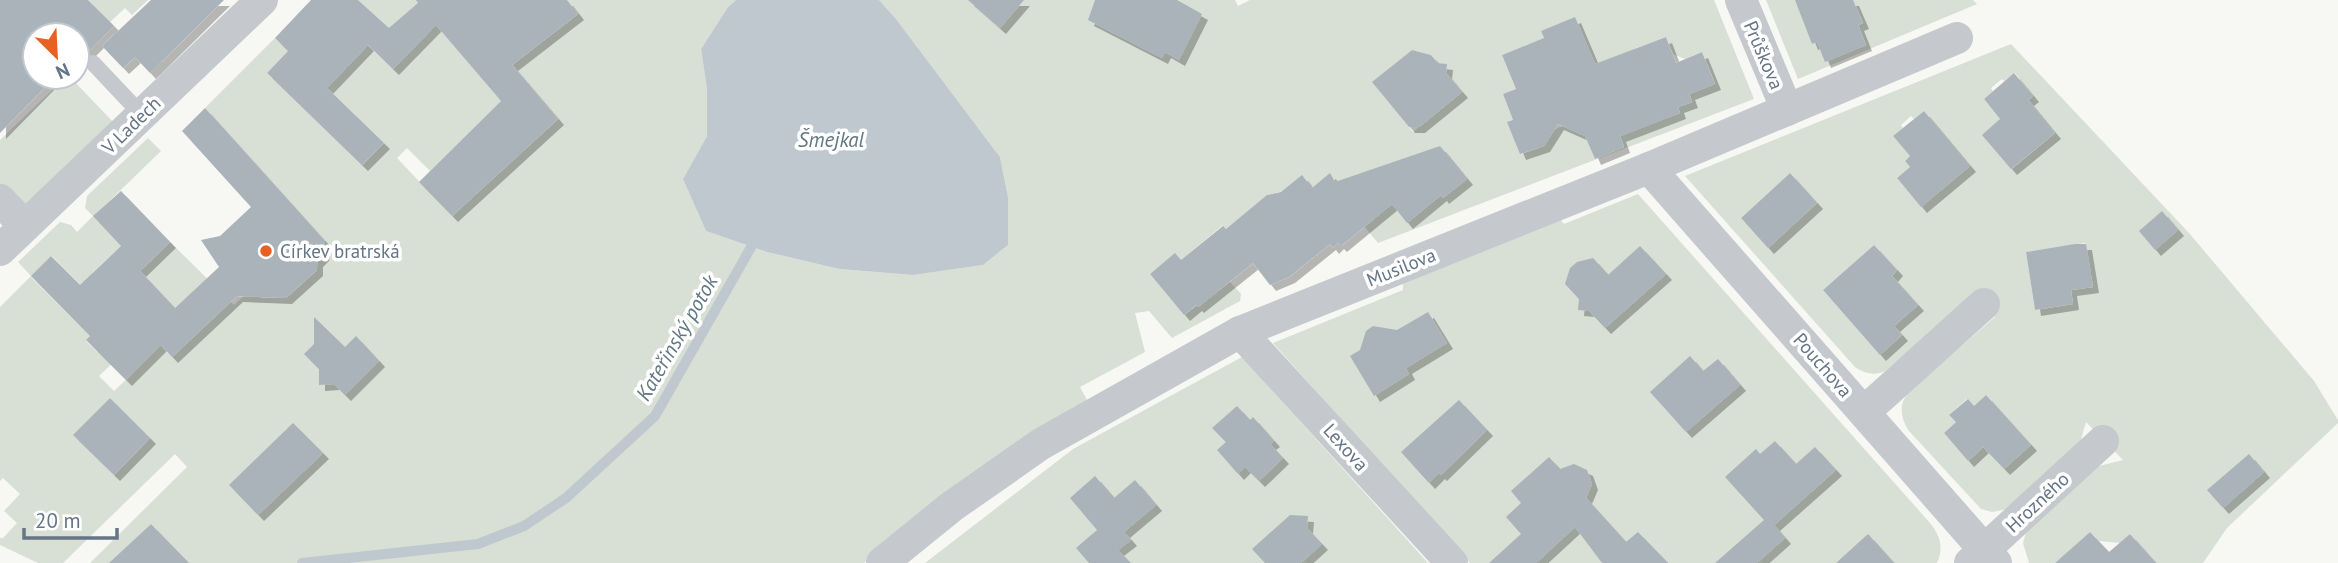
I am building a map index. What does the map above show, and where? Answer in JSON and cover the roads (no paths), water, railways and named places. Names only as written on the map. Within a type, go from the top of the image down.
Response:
[{"type":"street","name":"V Ladech","points":[[0,250],[262,0]]},
{"type":"street","name":"Průškova","points":[[1741,0],[1787,110]]},
{"type":"street","name":"Musilova","points":[[883,563],[951,507],[1041,444],[1240,332],[1649,168],[1957,38]]},
{"type":"street","name":"Pouchova","points":[[1649,168],[1864,412],[1984,559]]},
{"type":"street","points":[[0,200],[25,226]]},
{"type":"street","points":[[1864,412],[1984,304]]},
{"type":"street","name":"Lexova","points":[[1240,332],[1452,563]]},
{"type":"street","name":"Hrozného","points":[[1984,559],[2103,441]]},
{"type":"lane","points":[[93,63],[142,115]]},
{"type":"water","name":"Šmejkal","points":[[736,0],[879,0],[1000,157],[1008,197],[1008,245],[983,265],[913,275],[839,269],[767,252],[706,231],[683,179],[707,136],[707,89],[701,49],[728,7]]},
{"type":"waterway","name":"Kateřinský potok","points":[[302,563],[478,544],[524,526],[566,498],[655,416],[758,235]]},
{"type":"place","name":"Církev bratrská","points":[[266,251]]}]
